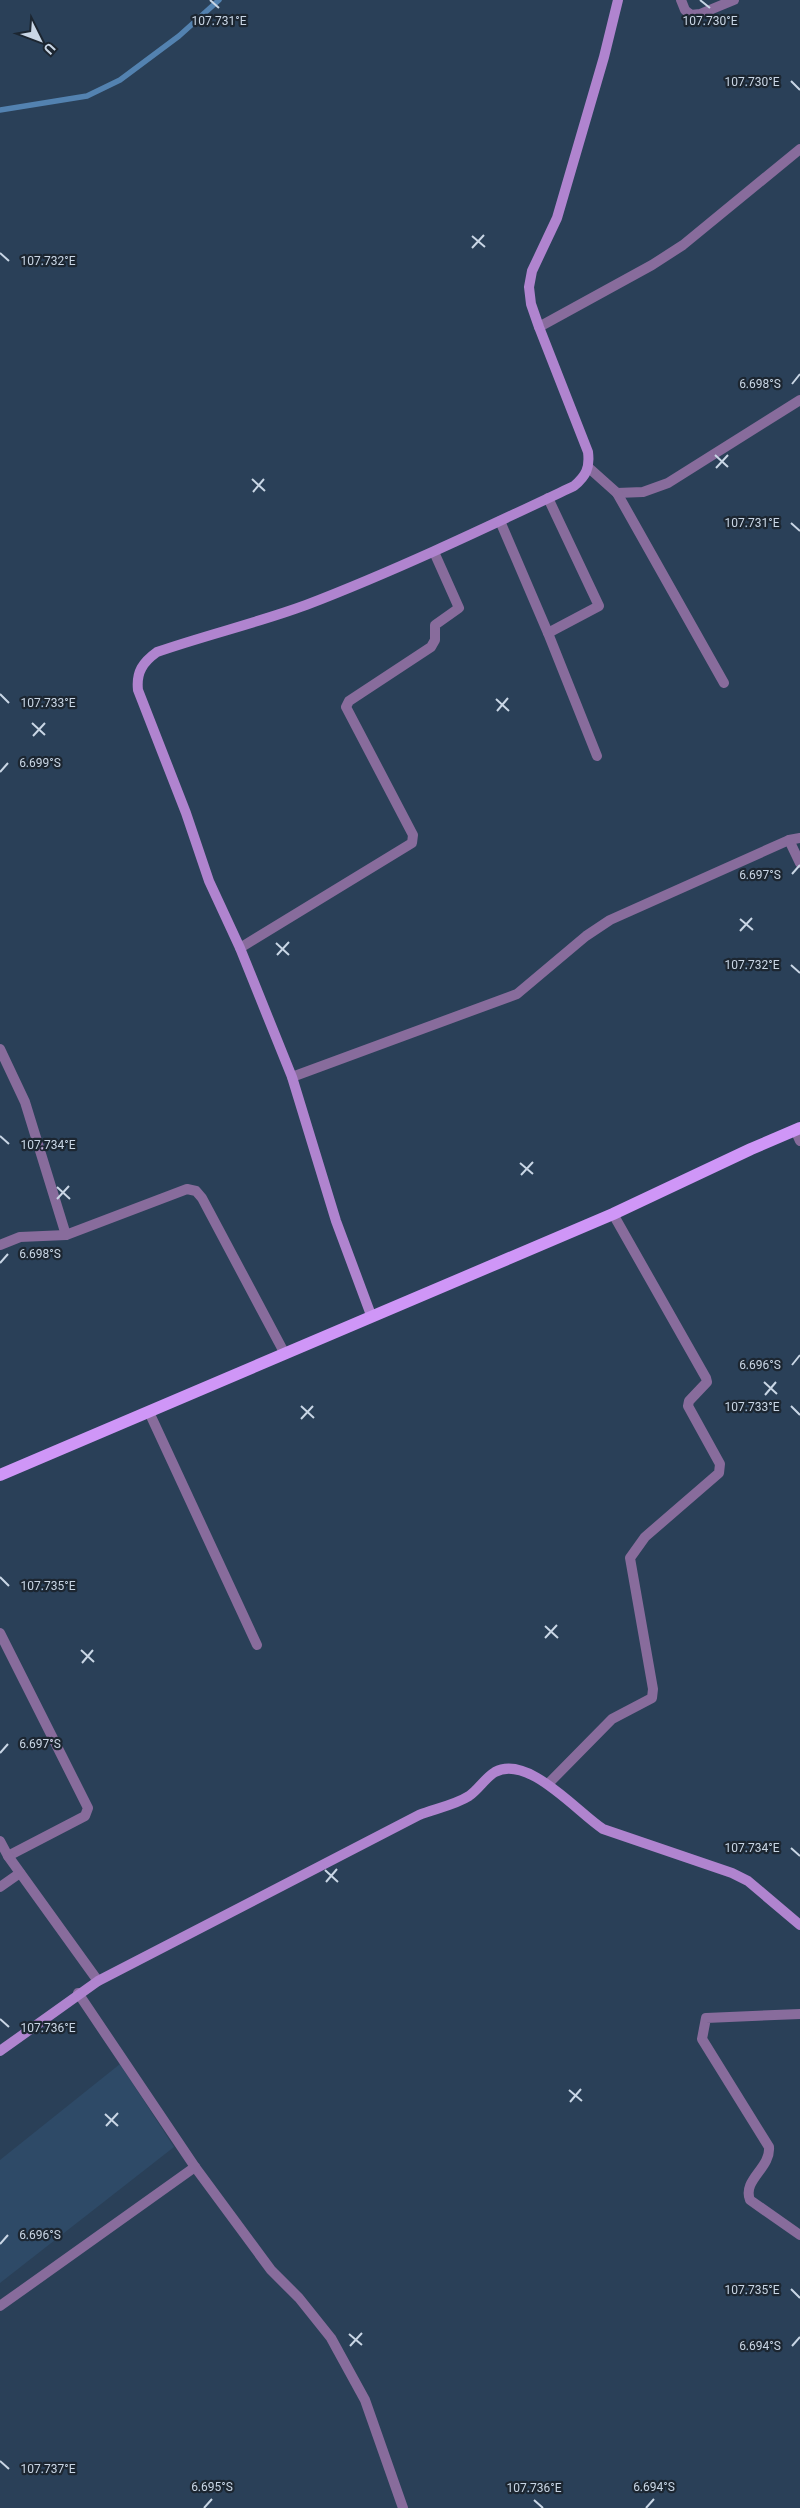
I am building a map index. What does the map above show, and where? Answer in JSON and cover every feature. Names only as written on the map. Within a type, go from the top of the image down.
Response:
[{"type":"main road","points":[[0,1475],[613,1214],[751,1149],[798,1133]]},
{"type":"street","points":[[618,0],[604,57],[556,218],[532,271],[529,287],[531,304],[585,443],[589,468],[617,493],[724,683]]},
{"type":"street","points":[[681,0],[685,10],[691,15],[700,14],[734,0]]},
{"type":"street","points":[[539,326],[652,265],[683,245],[800,149]]},
{"type":"street","points":[[617,493],[643,492],[668,483],[800,400]]},
{"type":"street","points":[[372,1315],[336,1221],[292,1077],[240,948],[209,881],[164,755],[138,690],[137,678],[147,659],[157,652],[304,605],[434,552],[574,486],[582,479],[589,468]]},
{"type":"street","points":[[548,498],[599,606],[548,633]]},
{"type":"street","points":[[500,521],[548,633],[597,756]]},
{"type":"street","points":[[240,948],[412,843],[413,835],[346,707],[349,701],[431,647],[435,640],[435,625],[459,608],[434,552]]},
{"type":"street","points":[[292,1077],[517,994],[586,936],[610,920],[789,840],[800,838]]},
{"type":"street","points":[[789,840],[800,863]]},
{"type":"street","points":[[0,1049],[25,1102],[66,1235]]},
{"type":"street","points":[[0,1245],[20,1238],[66,1235],[187,1190],[196,1191],[202,1198],[285,1354]]},
{"type":"street","points":[[548,1784],[608,1722],[652,1698],[653,1689],[630,1558],[645,1537],[719,1473],[720,1464],[688,1406],[689,1401],[707,1382],[706,1378],[613,1214]]},
{"type":"street","points":[[149,1412],[257,1645]]},
{"type":"street","points":[[0,1633],[88,1808],[85,1816],[8,1856]]},
{"type":"street","points":[[0,2051],[98,1981],[419,1815],[469,1796],[496,1772],[514,1769],[532,1774],[548,1784],[587,1819],[602,1829],[732,1873],[748,1881],[800,1925]]},
{"type":"street","points":[[0,1841],[8,1856],[98,1981]]},
{"type":"street","points":[[0,1887],[20,1873]]},
{"type":"street","points":[[78,1994],[195,2167],[271,2270],[299,2298],[331,2338],[365,2400],[403,2508]]},
{"type":"street","points":[[800,2014],[706,2018],[702,2039],[769,2148],[767,2163],[750,2185],[748,2193],[750,2200],[800,2235]]},
{"type":"street","points":[[0,2306],[195,2167]]},
{"type":"shaded area","points":[[120,2064],[174,2147],[0,2283],[0,2160]]},
{"type":"waterway","points":[[0,110],[87,96],[120,80],[179,36],[219,0]]}]
